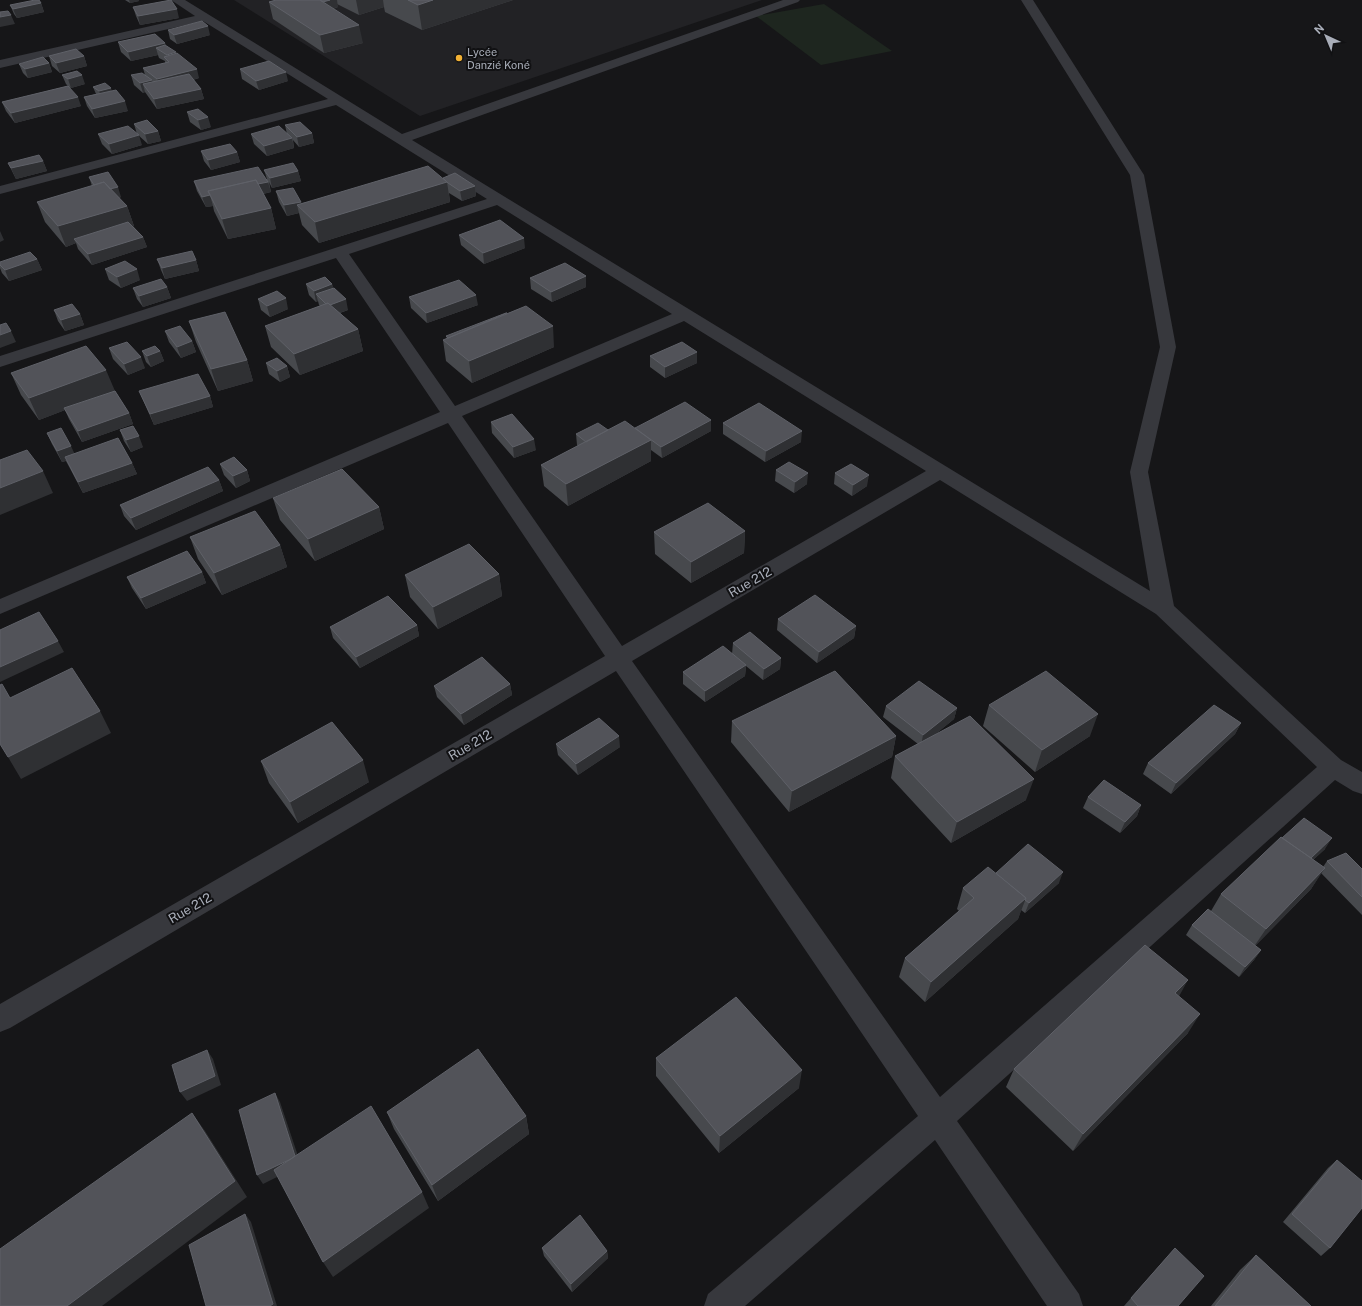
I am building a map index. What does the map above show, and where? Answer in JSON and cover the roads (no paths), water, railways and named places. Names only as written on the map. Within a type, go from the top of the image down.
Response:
[{"type":"street","points":[[177,0],[499,200],[1164,608],[1333,767],[1362,784]]},
{"type":"street","points":[[401,139],[794,0]]},
{"type":"street","points":[[1027,0],[1137,175],[1168,347],[1139,472],[1164,608]]},
{"type":"street","points":[[0,64],[205,18]]},
{"type":"street","points":[[0,190],[339,100]]},
{"type":"street","points":[[0,362],[499,200]]},
{"type":"street","points":[[340,252],[619,659],[1067,1306]]},
{"type":"street","points":[[0,607],[686,314]]},
{"type":"street","name":"Rue 212","points":[[0,1019],[940,471]]},
{"type":"street","points":[[720,1306],[937,1119],[1333,767]]},
{"type":"place","name":"Lycée Danzié Koné","points":[[459,58]]}]
